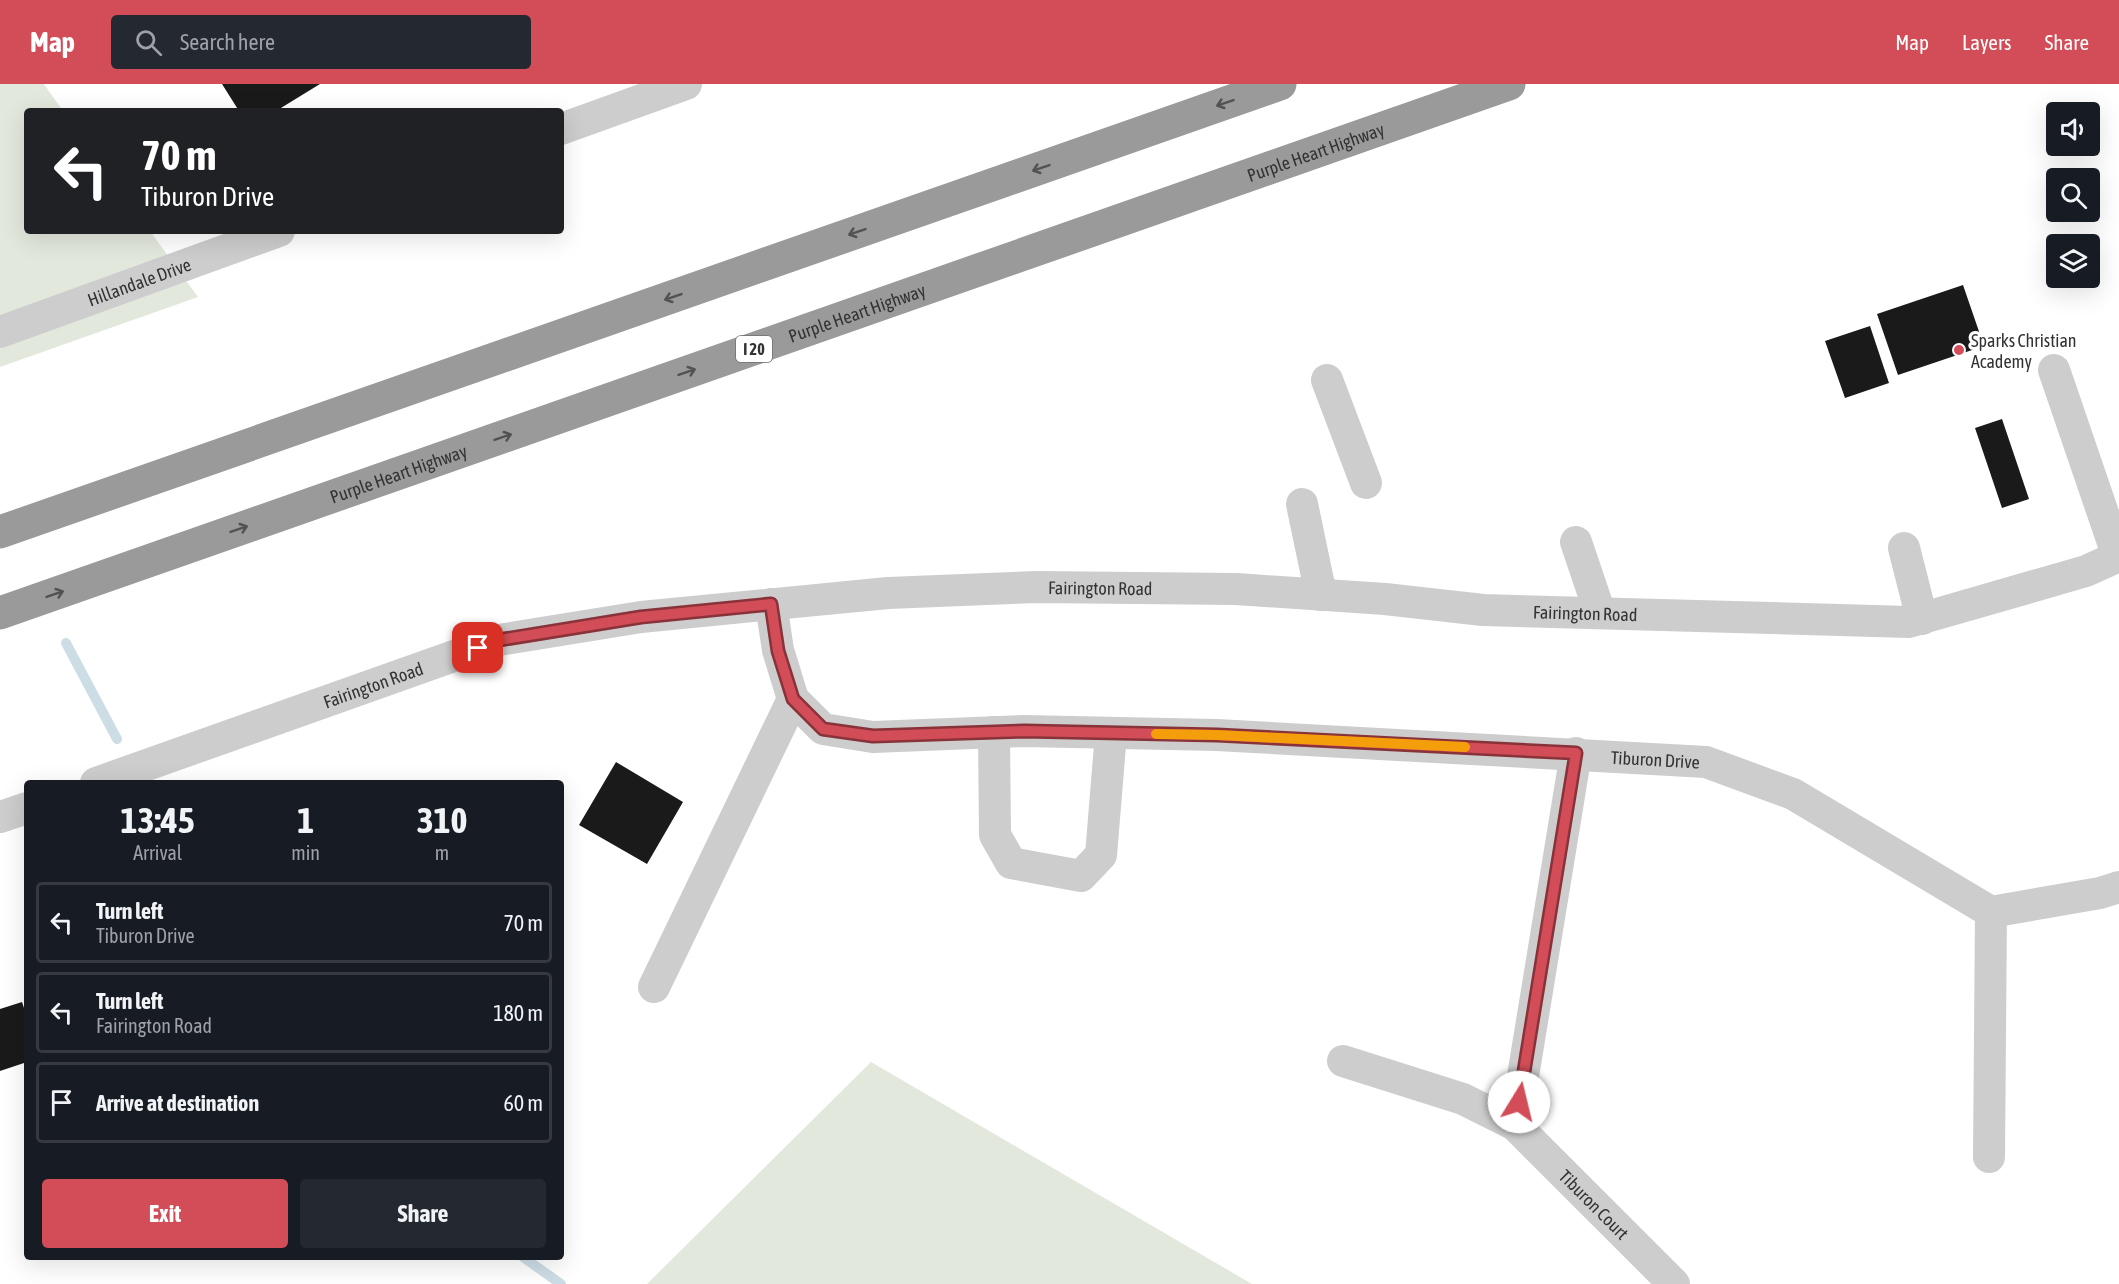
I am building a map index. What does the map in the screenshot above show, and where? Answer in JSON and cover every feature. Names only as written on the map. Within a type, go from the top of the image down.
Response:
[{"type":"highway","points":[[0,532],[1280,84]]},
{"type":"highway","name":"Purple Heart Highway","points":[[0,613],[1509,84]]},
{"type":"street","points":[[564,128],[686,84]]},
{"type":"street","name":"Hillandale Drive","points":[[0,332],[271,234]]},
{"type":"street","points":[[2054,370],[2119,556]]},
{"type":"street","points":[[1327,381],[1366,483]]},
{"type":"street","points":[[1302,504],[1321,596]]},
{"type":"street","points":[[1576,542],[1600,613]]},
{"type":"street","points":[[1904,548],[1922,618]]},
{"type":"street","name":"Fairington Road","points":[[104,780],[499,640],[641,617],[888,593],[1037,587],[1236,590],[1384,599],[1484,610],[1909,622],[2086,571],[2119,556]]},
{"type":"street","name":"Tiburon Drive","points":[[771,604],[778,651],[793,699],[823,729],[873,736],[994,732],[1217,735],[1576,753],[1706,762],[1793,794],[1991,912]]},
{"type":"street","points":[[654,987],[793,699]]},
{"type":"street","points":[[994,732],[995,835],[1011,863],[1081,876],[1101,855],[1111,733]]},
{"type":"street","points":[[1515,1125],[1576,753]]},
{"type":"street","points":[[0,817],[24,809]]},
{"type":"street","points":[[1989,1157],[1991,912],[2100,893],[2119,886]]},
{"type":"street","name":"Tiburon Court","points":[[1342,1060],[1463,1099],[1515,1125],[1674,1284]]},
{"type":"shaded area","points":[[0,84],[44,84],[61,108],[24,108],[24,234],[152,234],[198,297],[0,367]]},
{"type":"shaded area","points":[[871,1062],[1252,1284],[647,1284]]},
{"type":"building","points":[[222,84],[320,84],[281,108],[237,108]]},
{"type":"building","points":[[1963,285],[1984,346],[1898,375],[1877,314]]},
{"type":"building","points":[[1870,326],[1889,383],[1845,398],[1825,341]]},
{"type":"building","points":[[2002,419],[2029,499],[2002,508],[1975,428]]},
{"type":"building","points":[[616,762],[683,802],[647,864],[579,825]]},
{"type":"building","points":[[22,1002],[24,1008],[24,1063],[0,1071],[0,1009]]},
{"type":"waterway","points":[[66,643],[117,739]]},
{"type":"waterway","points":[[527,1260],[561,1284]]},
{"type":"slow traffic","points":[[1156,734],[1465,747]]},
{"type":"place","name":"Sparks Christian Academy","points":[[1959,350]]},
{"type":"route","points":[[478,648],[499,640],[641,617],[771,604],[778,651],[793,699],[823,729],[873,736],[1024,731],[1217,735],[1576,753],[1519,1102]]}]
